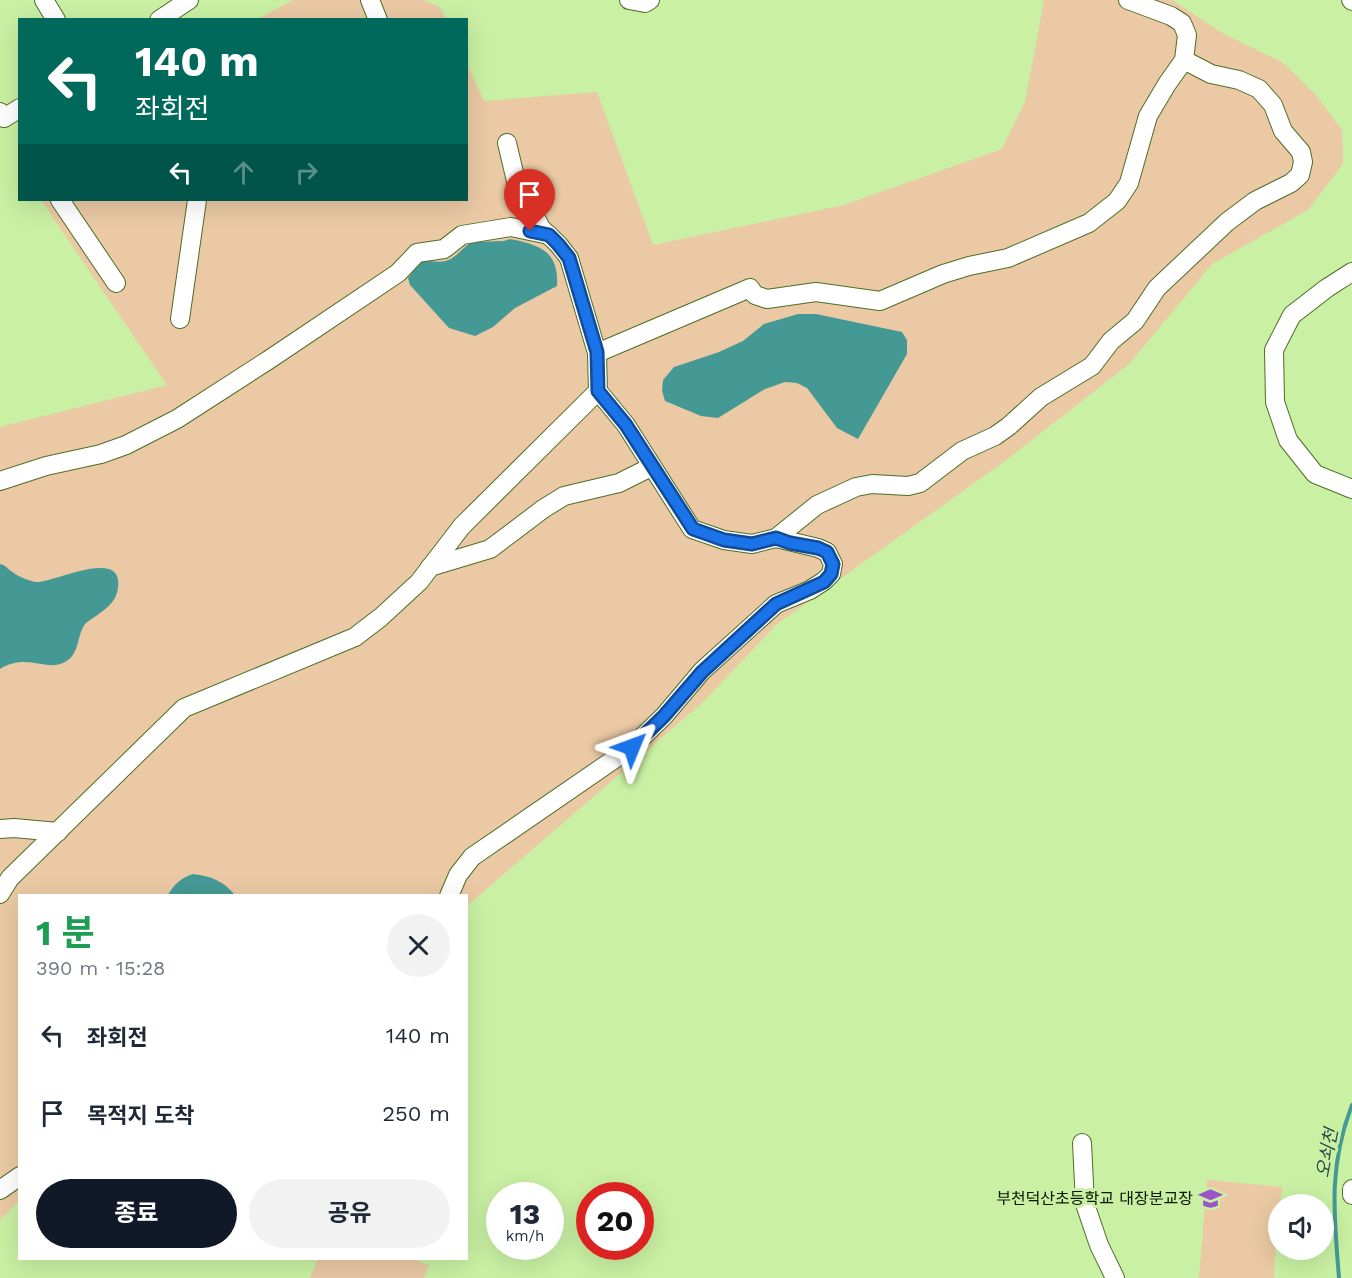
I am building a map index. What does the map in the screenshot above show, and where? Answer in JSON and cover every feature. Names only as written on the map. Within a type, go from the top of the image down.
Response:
[{"type":"street","points":[[45,0],[56,18]]},
{"type":"street","points":[[162,18],[189,0]]},
{"type":"street","points":[[370,0],[377,18]]},
{"type":"street","points":[[629,0],[645,3],[650,0]]},
{"type":"street","points":[[597,352],[750,288],[755,296],[767,299],[816,292],[880,301],[943,274],[1008,258],[1089,223],[1117,201],[1129,183],[1148,116],[1184,60],[1186,35],[1182,23],[1171,16],[1128,0]]},
{"type":"street","points":[[507,143],[516,180],[541,228],[569,258],[597,352],[598,391],[626,425],[693,529],[724,540],[752,544],[776,538],[817,505],[856,487],[872,484],[909,486],[920,483],[962,451],[1002,431],[1041,397],[1092,366],[1112,341],[1135,321],[1157,288],[1227,222],[1255,201],[1291,183],[1300,175],[1303,162],[1301,152],[1283,131],[1273,105],[1259,89],[1211,74],[1184,60]]},
{"type":"street","points":[[0,112],[4,118],[18,109]]},
{"type":"street","points":[[61,201],[116,283]]},
{"type":"street","points":[[180,319],[197,201]]},
{"type":"street","points":[[0,481],[46,466],[101,454],[126,445],[177,419],[398,273],[417,253],[444,249],[462,235],[511,227],[549,235]]},
{"type":"street","points":[[1352,272],[1292,315],[1274,350],[1275,402],[1288,440],[1315,474],[1352,489]]},
{"type":"street","points":[[0,894],[10,878],[184,708],[355,637],[388,610],[419,582],[462,526],[598,391]]},
{"type":"street","points":[[430,567],[490,549],[564,496],[619,483],[651,467]]},
{"type":"street","points":[[450,894],[458,874],[472,857],[632,747],[664,716],[702,672],[776,604],[810,590],[824,582],[831,574],[833,564],[827,552],[776,538]]},
{"type":"street","points":[[0,830],[14,828],[58,832]]},
{"type":"street","points":[[1083,1143],[1085,1204],[1099,1245],[1115,1278]]},
{"type":"street","points":[[0,1190],[18,1177]]},
{"type":"street","points":[[1352,1190],[1352,1195]]},
{"type":"shaded area","points":[[293,0],[423,0],[440,7],[446,18],[260,18]]},
{"type":"shaded area","points":[[1044,0],[1172,0],[1224,34],[1282,62],[1315,94],[1342,130],[1343,164],[1308,210],[1212,264],[1129,364],[1005,461],[777,624],[703,702],[468,905],[468,894],[18,894],[18,1202],[0,1220],[0,427],[167,385],[42,201],[468,201],[468,66],[484,101],[597,92],[653,245],[844,205],[1002,149],[1025,102]]},
{"type":"shaded area","points":[[1207,1180],[1282,1187],[1281,1194],[1268,1194],[1268,1260],[1275,1260],[1274,1278],[1199,1278]]},
{"type":"shaded area","points":[[318,1260],[416,1260],[429,1265],[424,1278],[310,1278]]},
{"type":"water","points":[[510,239],[539,247],[551,257],[557,274],[557,286],[515,308],[493,327],[475,336],[449,328],[410,285],[408,278],[422,260],[446,261],[471,242]]},
{"type":"water","points":[[798,314],[816,314],[902,332],[907,340],[907,354],[858,439],[837,428],[807,388],[797,383],[785,382],[765,389],[718,418],[701,416],[665,401],[662,391],[663,380],[674,367],[719,352],[743,341],[764,324]]},
{"type":"water","points":[[0,564],[36,582],[86,570],[110,569],[117,576],[117,593],[107,607],[85,624],[75,651],[68,660],[56,665],[18,662],[0,669]]},
{"type":"water","points":[[193,874],[205,876],[226,886],[234,894],[169,894],[185,877]]},
{"type":"waterway","name":"오쇠천","points":[[1339,1278],[1335,1211],[1336,1170],[1344,1128],[1352,1105]]},
{"type":"place","name":"부천덕산초등학교 대장분교장","points":[[1211,1198]]},
{"type":"route","points":[[530,231],[549,235],[569,258],[597,352],[598,391],[626,425],[693,529],[724,540],[752,544],[776,538],[818,548],[827,552],[833,564],[831,574],[824,582],[776,604],[702,672],[664,716],[632,747]]}]
